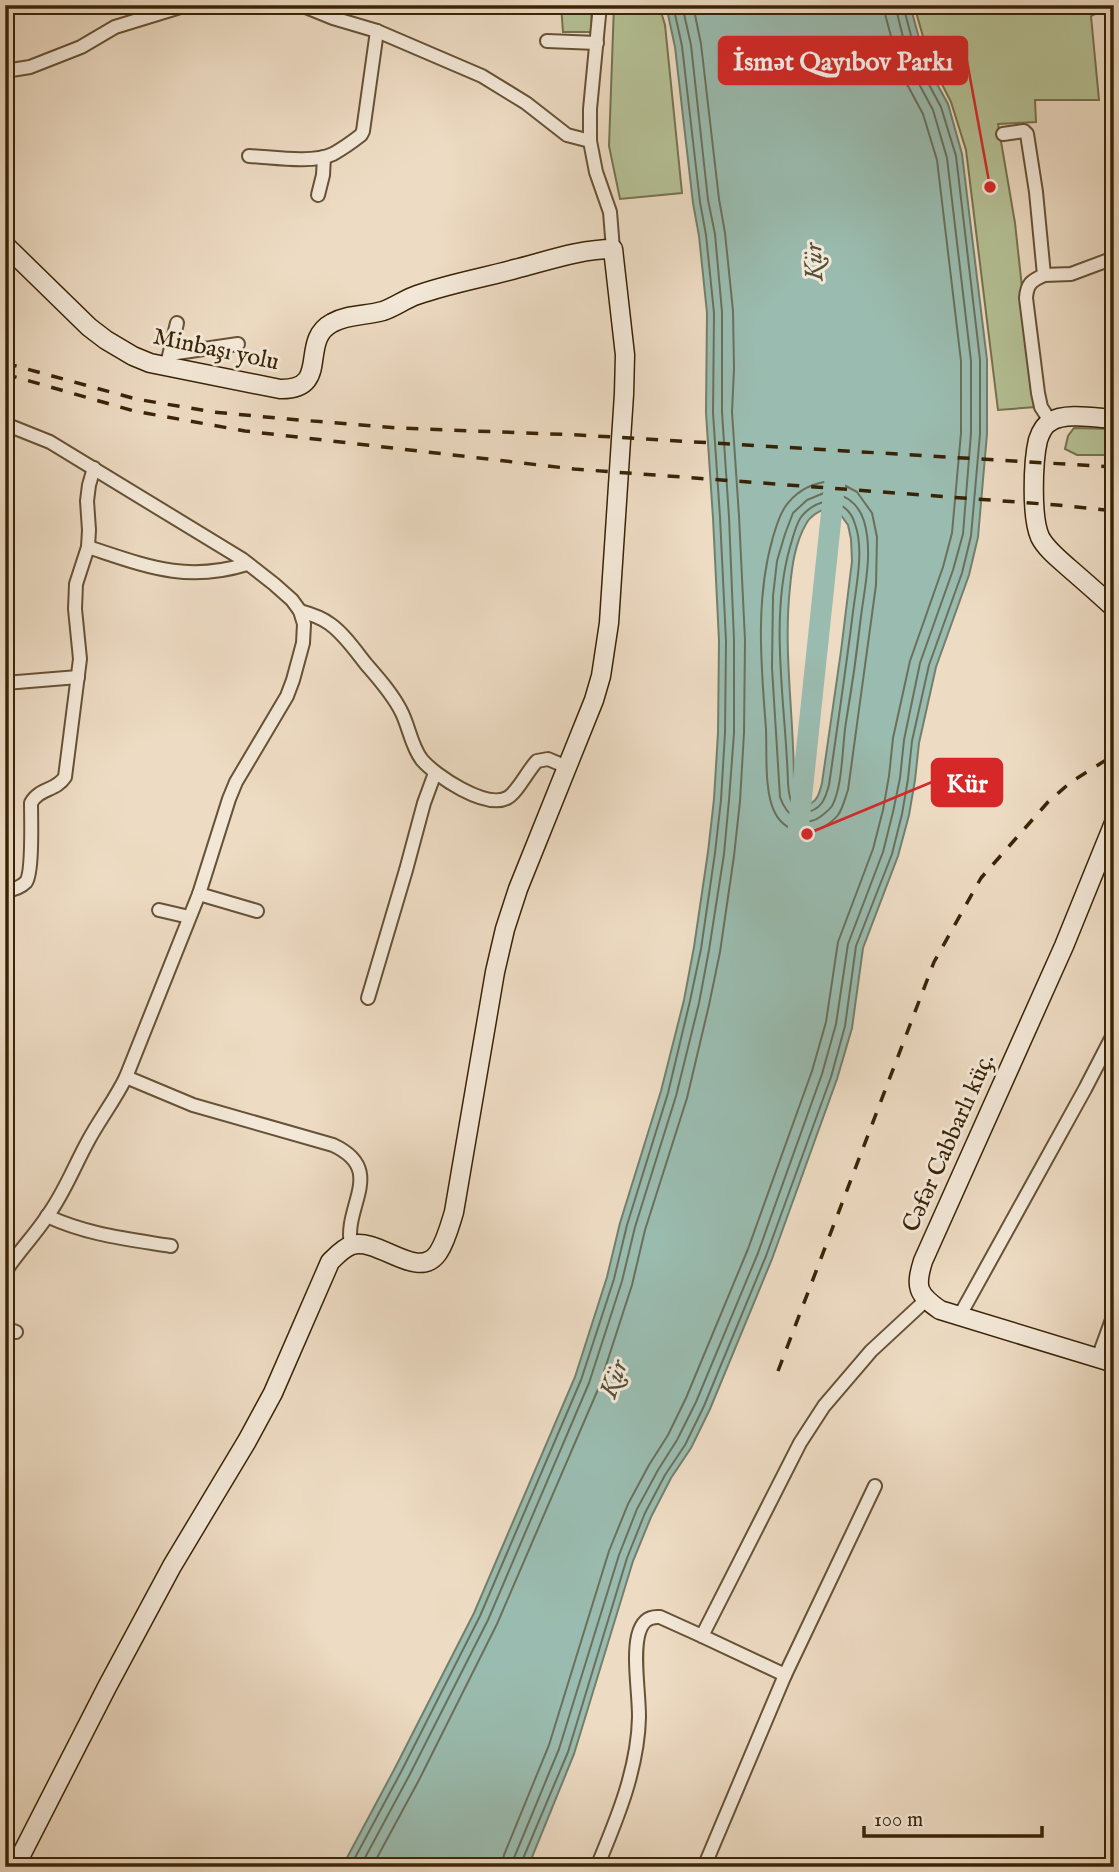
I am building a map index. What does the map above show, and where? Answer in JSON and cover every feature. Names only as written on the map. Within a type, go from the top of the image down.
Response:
[{"type":"street","points":[[5,71],[30,67],[81,47],[115,27],[181,5]]},
{"type":"street","points":[[301,5],[377,31],[482,76],[526,103],[567,135],[590,141]]},
{"type":"street","points":[[15,1867],[166,1578],[273,1393],[330,1262],[339,1252],[351,1245],[365,1244],[415,1263],[428,1262],[438,1254],[448,1232],[454,1212],[495,972],[505,929],[518,889],[594,700],[601,676],[608,623],[625,355],[610,212],[596,172],[590,141],[590,110],[600,5]]},
{"type":"street","points":[[249,156],[306,159],[324,157],[356,138],[363,131],[377,31]]},
{"type":"street","points":[[547,41],[597,43]]},
{"type":"street","points":[[1003,134],[1024,131],[1027,134],[1044,275]]},
{"type":"street","points":[[318,195],[324,157]]},
{"type":"street","name":"Minbaşı yolu","points":[[5,245],[89,327],[133,356],[150,363],[168,361],[292,390],[309,379],[318,335],[343,317],[381,312],[409,298],[446,286],[577,254],[613,249]]},
{"type":"street","points":[[1050,421],[1041,407],[1038,393],[1026,298],[1027,286],[1032,280],[1044,275],[1071,274],[1114,258]]},
{"type":"street","points":[[177,323],[168,361],[238,344]]},
{"type":"street","points":[[1114,419],[1075,417],[1050,421],[1038,440],[1034,481],[1035,512],[1040,537],[1049,549],[1114,608]]},
{"type":"street","points":[[5,424],[50,442],[247,564],[292,600],[300,611],[304,624],[303,643],[287,696],[236,782],[198,894],[126,1077],[88,1140],[61,1195],[5,1272]]},
{"type":"street","points":[[5,891],[26,881],[30,870],[31,803],[35,796],[61,784],[65,777],[80,659],[75,609],[76,584],[88,547],[87,501],[94,468]]},
{"type":"street","points":[[88,547],[157,570],[190,573],[225,571],[247,564]]},
{"type":"street","points":[[300,611],[315,615],[331,624],[346,640],[402,711],[416,751],[435,773],[474,795],[489,800],[506,799],[537,761],[548,759],[567,767]]},
{"type":"street","points":[[5,683],[78,677]]},
{"type":"street","points":[[368,998],[435,773]]},
{"type":"street","name":"Cəfər Cabbarlı küç.","points":[[926,1300],[919,1292],[923,1261],[1064,946],[1114,823]]},
{"type":"street","points":[[198,894],[257,911]]},
{"type":"street","points":[[159,910],[189,917]]},
{"type":"street","points":[[959,1317],[1114,1033]]},
{"type":"street","points":[[126,1077],[193,1105],[333,1145],[346,1152],[361,1173],[361,1187],[350,1226],[351,1245]]},
{"type":"street","points":[[47,1216],[87,1231],[172,1246]]},
{"type":"street","points":[[702,1636],[796,1450],[824,1406],[872,1351],[926,1300],[940,1310],[959,1317],[1106,1361],[1114,1314]]},
{"type":"street","points":[[704,1867],[785,1675],[876,1486]]},
{"type":"street","points":[[597,1867],[634,1765],[639,1717],[637,1646],[641,1626],[646,1619],[660,1617],[785,1675]]},
{"type":"green space","points":[[561,5],[591,5],[592,32],[563,32]]},
{"type":"green space","points":[[614,5],[659,5],[665,25],[682,193],[620,199],[609,146]]},
{"type":"green space","points":[[914,5],[1114,5],[1091,16],[1099,100],[1035,100],[1036,122],[998,124],[1015,223],[1035,407],[998,410],[966,150],[951,102],[930,61]]},
{"type":"green space","points":[[1074,428],[1114,429],[1114,455],[1077,455],[1065,449],[1068,436]]},
{"type":"water","name":"Kür","points":[[666,5],[910,5],[926,64],[948,104],[962,154],[987,360],[987,434],[978,537],[969,575],[936,667],[919,743],[909,815],[898,856],[863,948],[852,1028],[837,1079],[772,1259],[710,1409],[651,1517],[633,1561],[574,1754],[528,1867],[342,1867],[474,1613],[575,1377],[661,1091],[694,947],[714,799],[719,641],[706,413],[707,313],[675,47]],"holes":[[[826,508],[837,510],[848,525],[852,561],[822,783],[817,798],[804,806],[798,798],[794,782],[788,660],[791,579],[797,547],[808,521],[814,514]]]},
{"type":"waterway","name":"Kür","points":[[798,831],[835,480]]},
{"type":"railway","points":[[5,363],[136,399],[213,412],[397,428],[579,435],[1114,467]]},
{"type":"railway","points":[[5,374],[134,411],[245,431],[574,469],[1114,511]]},
{"type":"railway","points":[[778,1371],[934,962],[981,878],[1048,802],[1071,782],[1114,755]]},
{"type":"place","name":"İsmət Qayıbov Parkı","points":[[990,187]]},
{"type":"place","name":"Kür","points":[[807,834]]}]
